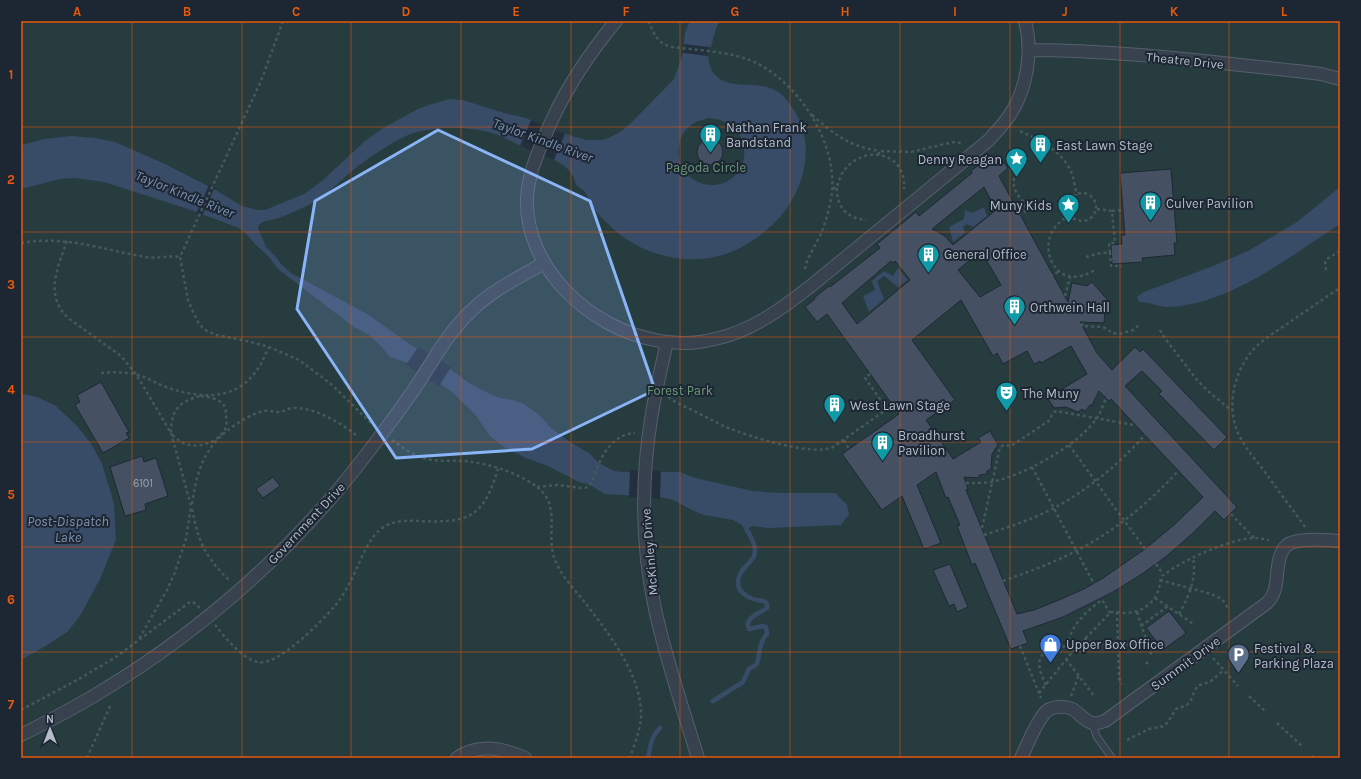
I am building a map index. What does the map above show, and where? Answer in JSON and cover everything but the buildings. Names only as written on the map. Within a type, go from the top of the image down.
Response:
[{"type":"street","points":[[616,21],[575,76],[564,94],[548,127],[537,153],[528,186],[528,213],[534,238],[544,263],[553,276],[586,310],[628,332],[667,342],[684,343],[715,340],[734,334],[771,315],[812,285],[978,150],[1010,116],[1022,89],[1029,50],[1029,39],[1025,21]]},
{"type":"street","name":"Theatre Drive","points":[[1029,50],[1103,52],[1139,55],[1296,71],[1321,74],[1340,79]]},
{"type":"street","name":"Government Drive","points":[[21,735],[69,710],[124,677],[166,648],[254,577],[314,517],[338,490],[386,429],[460,322],[473,308],[497,291],[544,263]]},
{"type":"street","name":"McKinley Drive","points":[[667,342],[651,418],[644,500],[646,540],[655,609],[664,646],[698,758]]},
{"type":"street","name":"Summit Drive","points":[[1092,723],[1099,723],[1111,717],[1267,604],[1274,592],[1282,552],[1288,545],[1297,541],[1310,540],[1340,541]]},
{"type":"street","points":[[1022,758],[1040,719],[1045,712],[1051,708],[1061,706],[1070,708],[1092,723]]},
{"type":"street","points":[[457,758],[470,751],[492,748],[503,750],[525,758]]},
{"type":"lane","points":[[1092,723],[1097,737],[1112,758]]},
{"type":"path","points":[[283,21],[261,81],[180,257],[188,300],[192,312],[202,327],[207,331],[217,335],[269,347],[299,360],[331,384],[373,425]]},
{"type":"path","points":[[648,21],[659,42],[667,46],[742,58],[766,69],[785,83],[810,114],[823,138],[829,154],[833,188],[826,221],[806,262],[805,270]]},
{"type":"path","points":[[810,114],[846,141],[879,153],[890,159],[899,167],[903,175],[904,190]]},
{"type":"path","points":[[1020,131],[1046,144],[1063,159],[1072,174],[1077,195]]},
{"type":"path","points":[[866,220],[852,217],[844,212],[837,198],[837,188],[842,173],[850,163],[862,157],[879,153],[911,152],[952,142],[961,143]]},
{"type":"path","points":[[1011,149],[1019,153],[1022,160],[1016,172],[1014,181],[1015,190],[1026,205],[1026,210],[1020,214]]},
{"type":"path","points":[[1083,194],[1091,197],[1095,204],[1096,209],[1092,216],[1085,221],[1076,220],[1070,215],[1070,202],[1072,198],[1077,195],[1083,194]]},
{"type":"path","points":[[1096,209],[1112,211],[1123,210]]},
{"type":"path","points":[[1112,211],[1115,243],[1109,244],[1111,266],[1122,266]]},
{"type":"path","points":[[1070,215],[1058,224],[1049,240],[1049,255],[1054,267],[1058,272],[1070,277],[1080,276],[1095,270]]},
{"type":"path","points":[[21,243],[50,240],[67,241],[149,257],[173,255],[180,257]]},
{"type":"path","points":[[67,241],[55,275],[56,296],[62,313],[120,356],[136,374],[171,433],[176,438],[190,445],[203,445],[220,437],[226,426],[226,410],[223,404],[217,400],[171,389],[136,374],[119,372],[101,373]]},
{"type":"path","points":[[1326,270],[1325,261],[1340,251]]},
{"type":"path","points":[[1086,257],[1110,252]]},
{"type":"path","points":[[1045,279],[1058,272]]},
{"type":"path","points":[[1065,296],[1070,277]]},
{"type":"path","points":[[1310,540],[1306,528],[1243,442],[1234,423],[1231,411],[1232,400],[1235,386],[1246,360],[1254,350],[1282,328],[1340,288]]},
{"type":"path","points":[[1069,303],[1082,307],[1082,326],[1103,327],[1113,333],[1120,334],[1133,330],[1139,325]]},
{"type":"path","points":[[1160,330],[1197,380],[1231,411]]},
{"type":"path","points":[[229,580],[212,561],[197,532],[171,433],[172,419],[174,412],[178,407],[190,399],[238,388],[246,382],[259,367],[269,347]]},
{"type":"path","points":[[870,374],[865,378],[887,409]]},
{"type":"path","points":[[668,397],[726,427],[759,438],[803,448],[829,449],[893,405]]},
{"type":"path","points":[[966,484],[992,482],[1003,479],[1051,457],[1085,431],[1097,418],[1106,398]]},
{"type":"path","points":[[138,640],[167,590],[175,572],[186,539],[194,488],[202,462],[211,447],[220,437],[236,424],[256,414],[268,411],[278,412],[293,408],[304,409],[332,419],[356,435]]},
{"type":"path","points":[[982,528],[1000,447],[1004,445],[1011,446],[1050,420],[1052,414],[1056,411],[1134,425]]},
{"type":"path","points":[[895,429],[905,422]]},
{"type":"path","points":[[900,437],[910,430]]},
{"type":"path","points":[[537,487],[549,485],[585,488],[589,486],[603,454],[610,445],[619,437],[628,433],[635,433]]},
{"type":"path","points":[[984,535],[1031,519],[1054,508],[1115,466],[1145,435]]},
{"type":"path","points":[[844,440],[849,449]]},
{"type":"path","points":[[394,441],[408,452],[427,459],[475,462],[498,469],[523,479],[537,487],[546,497],[551,510],[553,554],[555,561],[614,643],[623,658],[639,695],[641,718],[638,734],[630,758]]},
{"type":"path","points":[[1069,444],[1145,549]]},
{"type":"path","points":[[925,471],[935,464]]},
{"type":"path","points":[[1032,467],[1094,584]]},
{"type":"path","points":[[216,626],[232,644],[256,662],[262,663],[273,660],[296,643],[333,608],[343,595],[368,545],[379,531],[392,523],[401,521],[455,520],[472,515],[488,497],[498,469]]},
{"type":"path","points":[[1003,581],[1051,563],[1101,537],[1158,492],[1178,471]]},
{"type":"path","points":[[1231,514],[1254,538]]},
{"type":"path","points":[[1039,693],[1073,651],[1110,613],[1137,612],[1147,606],[1155,598],[1163,574],[1193,558],[1235,542],[1254,538],[1269,540]]},
{"type":"path","points":[[1179,614],[1191,588],[1194,572],[1193,558]]},
{"type":"path","points":[[1156,564],[1163,574]]},
{"type":"path","points":[[1160,580],[1215,596],[1222,599],[1228,608]]},
{"type":"path","points":[[1155,598],[1196,625]]},
{"type":"path","points":[[1073,651],[1069,646],[1070,636],[1081,618],[1102,600],[1110,613]]},
{"type":"path","points":[[21,710],[79,680],[116,656],[190,602],[193,602],[198,606]]},
{"type":"path","points":[[1142,626],[1168,606]]},
{"type":"path","points":[[1117,612],[1119,678],[1122,684]]},
{"type":"path","points":[[1137,612],[1152,658]]},
{"type":"path","points":[[1084,639],[1118,646],[1146,640]]},
{"type":"path","points":[[1020,646],[1041,698]]},
{"type":"path","points":[[1046,685],[1039,666],[1043,655],[1051,649],[1069,646]]},
{"type":"path","points":[[1210,654],[1238,686]]},
{"type":"path","points":[[1066,659],[1094,696]]},
{"type":"path","points":[[1146,662],[1149,665]]},
{"type":"path","points":[[1127,740],[1149,729],[1164,726],[1176,709],[1187,705],[1198,686],[1211,681],[1224,670]]},
{"type":"path","points":[[1071,696],[1079,675]]},
{"type":"path","points":[[1249,696],[1266,712]]},
{"type":"path","points":[[87,758],[111,704]]},
{"type":"path","points":[[1277,723],[1302,746]]},
{"type":"highlighted area","points":[[438,130],[590,201],[655,390],[532,449],[396,458],[297,309],[315,201]]},
{"type":"green space","name":"Forest Park","points":[[21,21],[1340,21],[1340,758],[21,758]]},
{"type":"water","name":"Taylor Kindle River","points":[[690,21],[720,21],[716,28],[711,47],[709,47],[708,56],[713,73],[726,82],[766,87],[779,93],[788,101],[794,110],[801,123],[805,137],[805,165],[796,193],[789,205],[780,217],[769,227],[751,242],[738,249],[715,257],[699,259],[682,259],[649,251],[620,235],[603,219],[594,209],[584,191],[576,185],[570,171],[559,162],[497,135],[461,128],[427,130],[401,138],[357,167],[331,190],[314,202],[287,215],[263,222],[258,228],[266,247],[291,273],[369,315],[405,341],[450,369],[469,383],[492,395],[524,404],[539,415],[551,428],[570,442],[589,453],[599,463],[614,471],[680,472],[695,478],[753,491],[780,493],[835,493],[847,505],[849,514],[841,525],[768,528],[752,526],[749,528],[750,537],[742,525],[733,520],[704,515],[673,500],[660,497],[605,494],[590,485],[579,482],[548,466],[526,458],[504,447],[490,436],[474,413],[451,391],[408,363],[390,357],[369,335],[354,327],[278,269],[268,256],[239,228],[188,209],[104,182],[75,178],[60,179],[21,189],[21,145],[45,139],[71,136],[95,138],[115,142],[165,164],[214,189],[242,206],[257,210],[265,210],[304,194],[322,181],[365,141],[383,128],[418,109],[449,99],[463,100],[504,113],[526,118],[562,133],[586,140],[603,140],[623,130],[674,79],[683,53],[685,33]],"holes":[[[708,118],[724,122],[735,129],[742,140],[744,152],[743,163],[737,174],[727,181],[714,185],[699,182],[687,174],[680,162],[678,149],[682,135],[695,122]]]},
{"type":"water","points":[[1340,187],[1340,224],[1280,264],[1237,288],[1192,304],[1169,307],[1139,302],[1137,297],[1144,292],[1248,251],[1297,222]]},
{"type":"water","points":[[984,207],[987,216],[973,227],[967,224],[963,227],[965,233],[953,242],[949,227],[964,219],[965,210],[972,213]]},
{"type":"water","points":[[898,268],[908,280],[898,287],[884,276],[877,281],[884,299],[869,312],[863,296],[875,290],[872,281],[884,271],[893,276]]},
{"type":"water","name":"Post-Dispatch Lake","points":[[21,392],[23,394],[37,397],[56,406],[77,426],[92,445],[102,464],[111,493],[114,505],[116,540],[100,579],[80,616],[67,632],[21,660]]},
{"type":"pier","points":[[684,44],[709,47],[708,56],[683,53]]},
{"type":"pier","points":[[531,120],[565,134],[554,160],[520,146]]},
{"type":"pier","points":[[209,185],[215,187],[202,216],[196,214]]},
{"type":"pier","points":[[418,347],[451,367],[439,386],[406,365]]},
{"type":"pier","points":[[630,470],[661,471],[660,499],[629,497]]},
{"type":"waterway","points":[[713,701],[743,682],[749,669],[757,664],[761,644],[767,634],[766,627],[763,626],[749,629],[748,625],[750,619],[767,608],[767,604],[764,601],[752,599],[742,593],[738,584],[742,571],[753,558],[755,553],[754,544],[749,533]]},
{"type":"waterway","points":[[648,758],[650,745],[660,728]]},
{"type":"place","name":"Nathan Frank Bandstand","points":[[710,154]]},
{"type":"place","name":"East Lawn Stage","points":[[1040,164]]},
{"type":"place","name":"Denny Reagan","points":[[1017,178]]},
{"type":"place","name":"Culver Pavilion","points":[[1150,222]]},
{"type":"place","name":"Muny Kids","points":[[1068,224]]},
{"type":"place","name":"General Office","points":[[929,274]]},
{"type":"place","name":"Orthwein Hall","points":[[1014,326]]},
{"type":"place","name":"The Muny","points":[[1007,412]]},
{"type":"place","name":"West Lawn Stage","points":[[835,424]]},
{"type":"place","name":"Broadhurst Pavilion","points":[[882,462]]},
{"type":"place","name":"Upper Box Office","points":[[1050,664]]},
{"type":"place","name":"Festival & Parking Plaza","points":[[1238,674]]},
{"type":"park label","name":"Pagoda Circle","points":[[706,167]]}]
